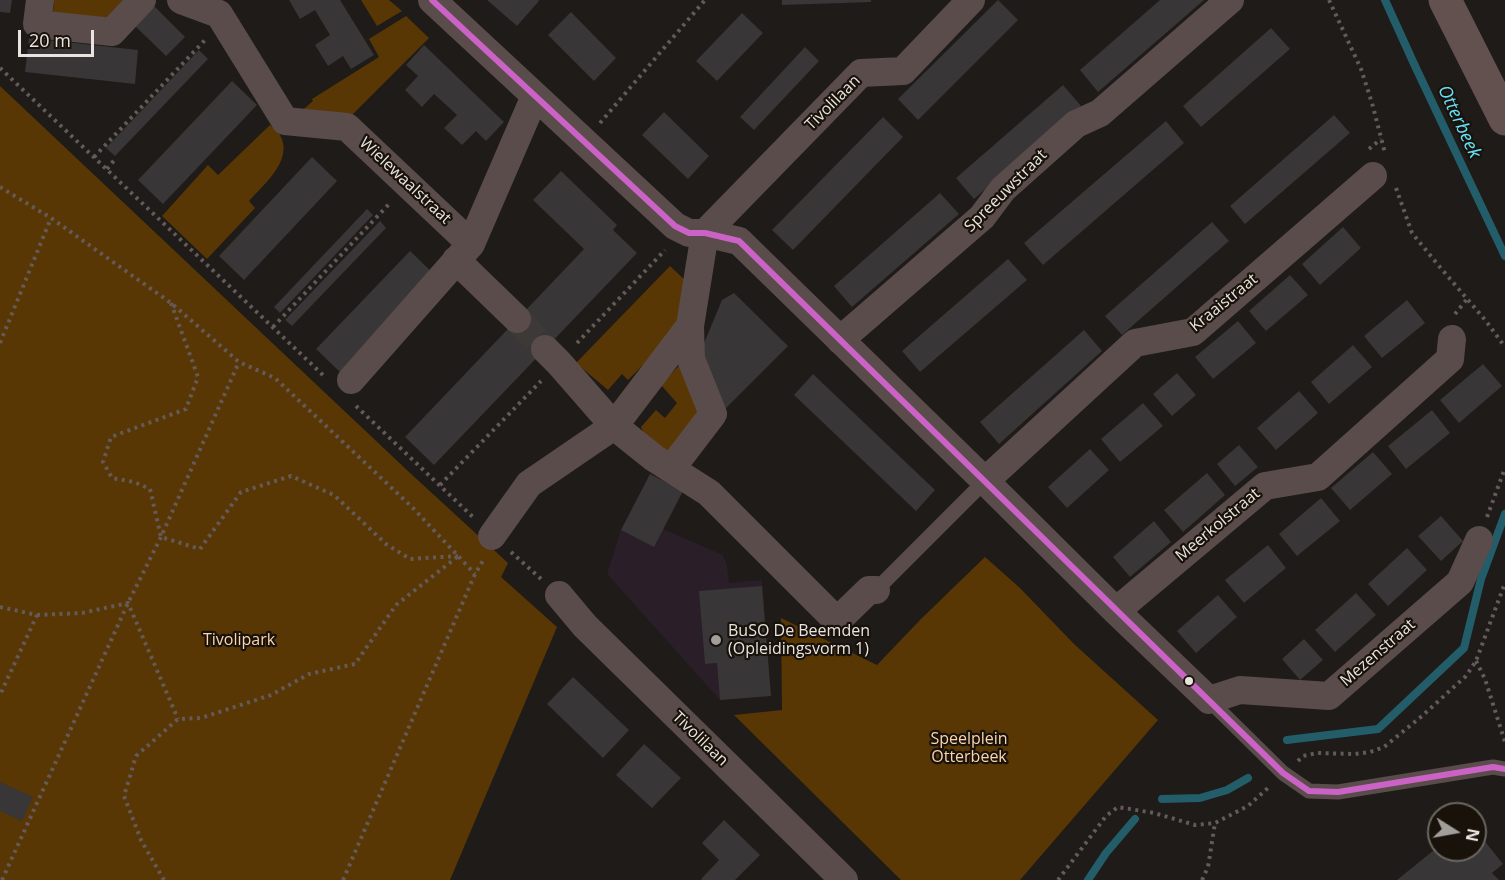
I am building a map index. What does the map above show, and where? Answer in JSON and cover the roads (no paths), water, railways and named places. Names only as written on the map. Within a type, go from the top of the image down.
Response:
[{"type":"highway","points":[[1445,0],[1505,119]]},
{"type":"street","points":[[40,0],[38,24],[112,32],[142,0]]},
{"type":"street","name":"Wielewaalstraat","points":[[181,0],[219,14],[285,120],[347,127],[408,184],[517,320]]},
{"type":"street","points":[[432,0],[675,226],[689,233],[705,233],[739,241],[1209,700]]},
{"type":"street","name":"Tivolilaan","points":[[705,233],[861,73],[903,71],[971,0]]},
{"type":"street","name":"Spreeuwstraat","points":[[840,340],[982,217],[1003,189],[1077,124],[1100,113],[1230,0]]},
{"type":"street","points":[[342,385],[464,252],[535,96]]},
{"type":"street","name":"Kraaistraat","points":[[985,481],[1135,343],[1193,333],[1385,173]]},
{"type":"street","points":[[671,469],[712,414],[691,359],[690,326],[705,233]]},
{"type":"street","points":[[492,536],[529,484],[614,426],[690,326]]},
{"type":"street","name":"Meerkolstraat","points":[[1116,611],[1265,486],[1318,477],[1450,359],[1452,339]]},
{"type":"street","points":[[545,349],[614,426],[654,458],[709,494],[837,621],[869,590],[876,590]]},
{"type":"street","name":"Mezenstraat","points":[[1209,700],[1240,690],[1329,696],[1460,582],[1479,540]]},
{"type":"street","name":"Tivolilaan","points":[[560,595],[585,626],[844,880]]},
{"type":"lane","points":[[876,590],[985,481]]},
{"type":"lane","points":[[1209,700],[1283,773],[1309,791],[1338,792],[1493,767],[1505,769]]},
{"type":"waterway","name":"Otterbeek","points":[[1385,0],[1505,256]]},
{"type":"waterway","points":[[1287,740],[1378,729],[1464,648],[1481,579],[1505,514]]},
{"type":"waterway","points":[[1162,799],[1200,798],[1227,790],[1248,778]]},
{"type":"waterway","points":[[1088,880],[1106,853],[1135,819]]},
{"type":"tunnel","points":[[517,319],[545,349]]},
{"type":"place","name":"BuSO De Beemden (Opleidingsvorm 1)","points":[[716,640]]},
{"type":"park label","name":"Tivolipark","points":[[239,640]]},
{"type":"park label","name":"Speelplein Otterbeek","points":[[969,748]]}]
